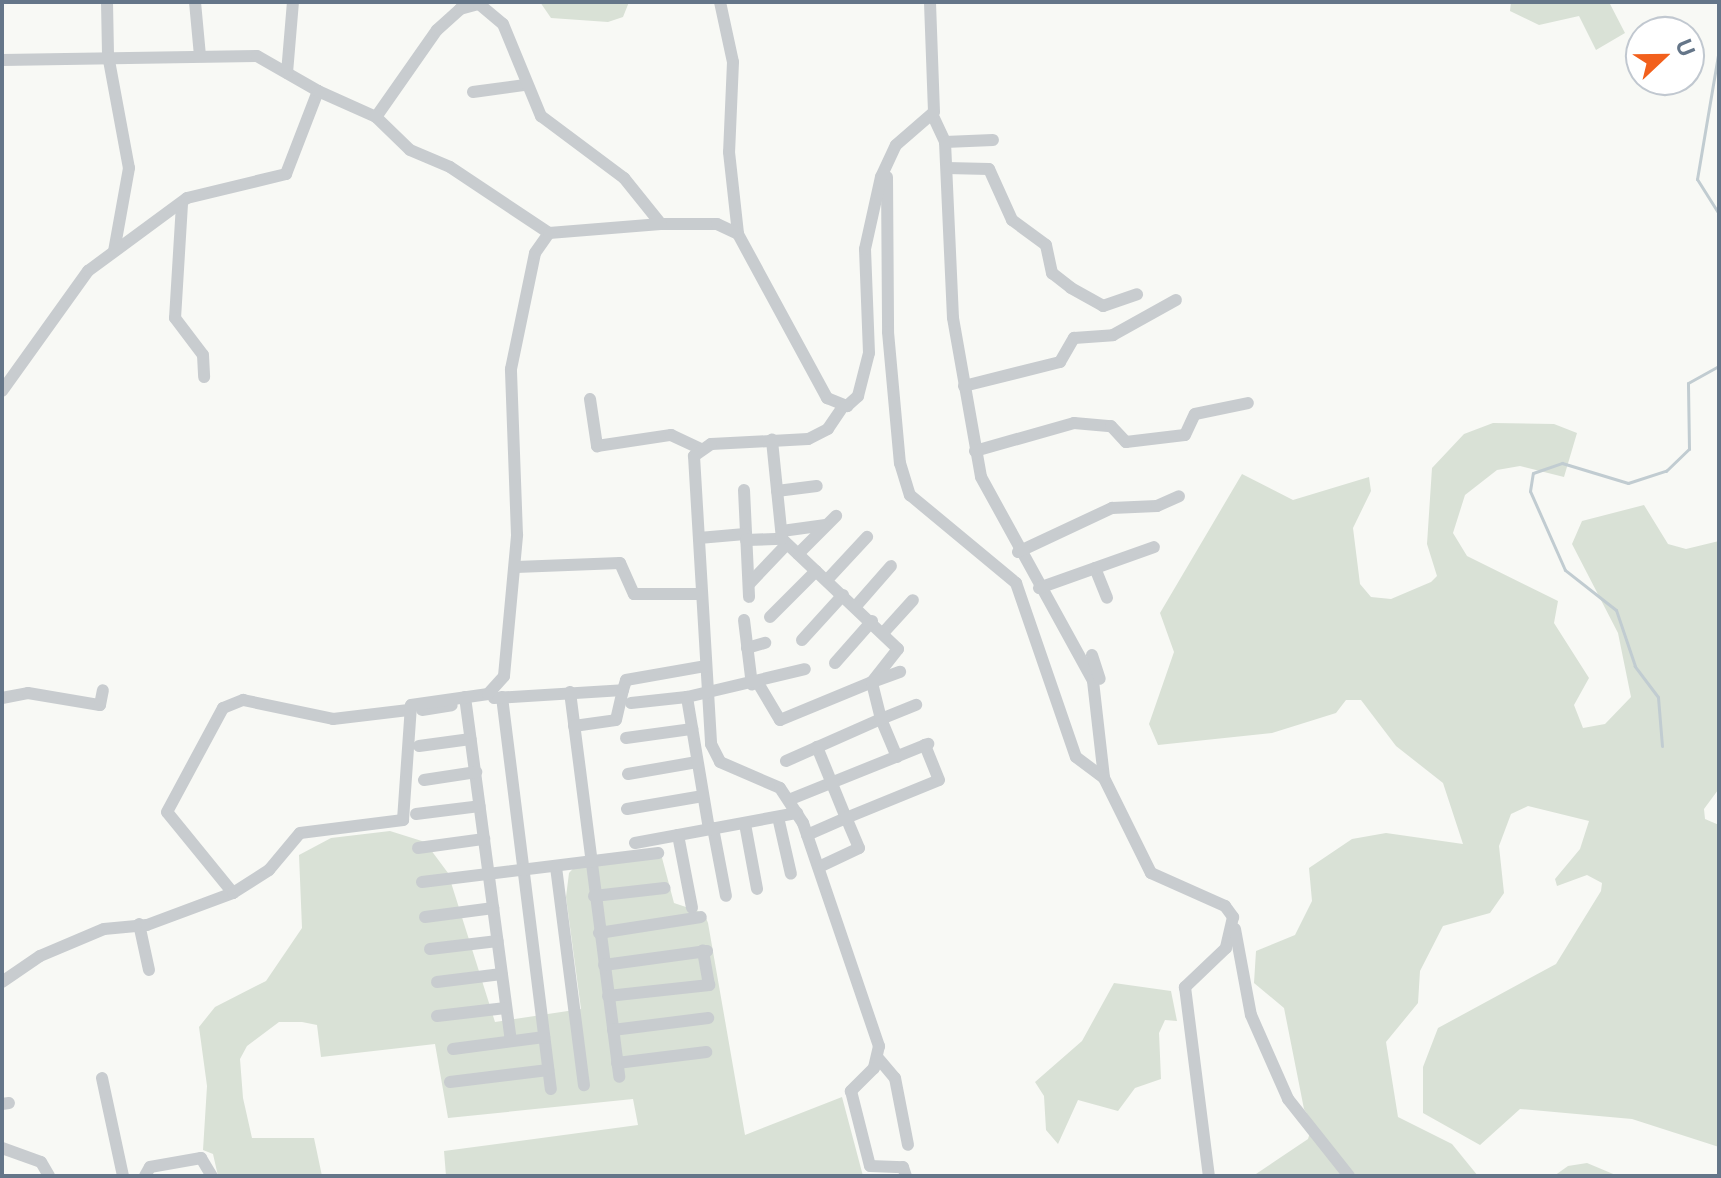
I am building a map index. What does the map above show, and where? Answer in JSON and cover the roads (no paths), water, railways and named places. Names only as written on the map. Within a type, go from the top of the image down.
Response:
[{"type":"street","points":[[107,2],[108,55],[129,168],[114,251]]},
{"type":"street","points":[[195,2],[200,56]]},
{"type":"street","points":[[287,73],[293,2]]},
{"type":"street","points":[[720,2],[733,62],[729,152],[738,234],[827,398],[842,408]]},
{"type":"street","points":[[930,2],[933,116],[945,142],[945,218],[964,386],[975,451],[1018,552],[1105,700],[1098,703],[1104,778],[1151,873],[1225,906],[1234,926],[1251,1015],[1288,1099],[1349,1176]]},
{"type":"street","points":[[376,117],[437,30],[470,4],[496,14],[524,85],[541,116],[624,178],[661,224]]},
{"type":"street","points":[[2,60],[108,55],[257,56],[318,91],[376,117],[410,150],[450,167],[549,233],[661,224],[717,224],[738,234]]},
{"type":"street","points":[[473,92],[524,85]]},
{"type":"street","points":[[2,391],[88,271],[114,251],[182,204],[286,174],[318,91]]},
{"type":"street","points":[[590,399],[597,446],[671,435],[699,448],[817,435],[865,377],[865,249],[887,166],[900,140],[933,116]]},
{"type":"street","points":[[945,142],[993,140]]},
{"type":"street","points":[[887,166],[883,243],[904,480],[930,517],[1016,583],[1076,757],[1104,778]]},
{"type":"street","points":[[947,168],[989,169],[1012,220],[1046,245],[1052,273],[1071,288],[1103,306],[1137,294]]},
{"type":"street","points":[[182,204],[175,318],[187,324],[204,356],[204,377]]},
{"type":"street","points":[[422,710],[493,692],[504,676],[516,567],[511,369],[535,253],[549,233]]},
{"type":"street","points":[[964,386],[1060,362],[1074,338],[1113,335],[1176,300]]},
{"type":"street","points":[[975,451],[1074,423],[1111,426],[1126,442],[1183,435],[1195,414],[1248,403]]},
{"type":"street","points":[[772,440],[784,538],[884,632],[898,649],[872,682]]},
{"type":"street","points":[[699,448],[701,594],[707,693],[715,756],[791,799],[821,866],[878,1058],[895,1078],[908,1145]]},
{"type":"street","points":[[777,491],[817,486]]},
{"type":"street","points":[[744,490],[749,590],[784,538]]},
{"type":"street","points":[[1018,552],[1112,508],[1157,506],[1179,496]]},
{"type":"street","points":[[699,538],[784,538],[831,520],[798,554]]},
{"type":"street","points":[[827,580],[867,537]]},
{"type":"street","points":[[1039,588],[1154,547]]},
{"type":"street","points":[[516,567],[620,563],[634,594],[701,594]]},
{"type":"street","points":[[856,606],[891,566]]},
{"type":"street","points":[[1095,568],[1107,598]]},
{"type":"street","points":[[770,617],[816,571]]},
{"type":"street","points":[[802,640],[843,595]]},
{"type":"street","points":[[884,632],[913,600]]},
{"type":"street","points":[[744,620],[755,684],[780,720],[900,672]]},
{"type":"street","points":[[835,663],[872,621]]},
{"type":"street","points":[[747,648],[765,643]]},
{"type":"street","points":[[1092,655],[1096,680]]},
{"type":"street","points":[[574,726],[616,720],[626,680],[705,666]]},
{"type":"street","points":[[631,703],[687,697],[755,684],[805,669]]},
{"type":"street","points":[[872,682],[881,719],[897,757]]},
{"type":"street","points":[[2,698],[28,693],[100,705],[103,690]]},
{"type":"street","points":[[233,893],[167,812],[223,708],[243,700],[333,719],[408,710],[419,700],[623,690]]},
{"type":"street","points":[[570,692],[589,863],[619,1077]]},
{"type":"street","points":[[502,697],[551,1089]]},
{"type":"street","points":[[687,697],[703,796],[726,896]]},
{"type":"street","points":[[466,700],[511,1040]]},
{"type":"street","points":[[786,761],[916,705]]},
{"type":"street","points":[[2,982],[40,956],[115,925],[139,924],[233,893],[269,870],[300,833],[403,820],[410,803],[408,710]]},
{"type":"street","points":[[626,738],[692,729]]},
{"type":"street","points":[[419,746],[471,739]]},
{"type":"street","points":[[791,799],[926,744],[939,780],[807,835]]},
{"type":"street","points":[[817,747],[859,848],[821,866]]},
{"type":"street","points":[[1065,765],[1076,757]]},
{"type":"street","points":[[628,774],[697,762]]},
{"type":"street","points":[[424,780],[476,772]]},
{"type":"street","points":[[627,809],[703,796]]},
{"type":"street","points":[[416,814],[480,806]]},
{"type":"street","points":[[635,843],[797,813]]},
{"type":"street","points":[[778,817],[791,874]]},
{"type":"street","points":[[745,824],[757,889]]},
{"type":"street","points":[[599,933],[697,913],[678,835]]},
{"type":"street","points":[[418,848],[484,839]]},
{"type":"street","points":[[422,882],[658,853]]},
{"type":"street","points":[[556,867],[584,1085]]},
{"type":"street","points":[[594,896],[665,888]]},
{"type":"street","points":[[425,917],[493,908]]},
{"type":"street","points":[[139,924],[149,970]]},
{"type":"street","points":[[1209,1176],[1185,987],[1226,948],[1234,926]]},
{"type":"street","points":[[430,949],[498,941]]},
{"type":"street","points":[[604,965],[705,951],[709,985],[608,996]]},
{"type":"street","points":[[437,982],[502,974]]},
{"type":"street","points":[[437,1016],[506,1008]]},
{"type":"street","points":[[613,1030],[708,1018]]},
{"type":"street","points":[[453,1049],[544,1037]]},
{"type":"street","points":[[617,1063],[706,1052]]},
{"type":"street","points":[[878,1058],[851,1091],[872,1173],[899,1166],[906,1176]]},
{"type":"street","points":[[450,1082],[548,1070]]},
{"type":"street","points":[[102,1078],[123,1176]]},
{"type":"street","points":[[2,1148],[44,1164],[49,1176]]},
{"type":"street","points":[[145,1176],[150,1167],[201,1158],[212,1176]]},
{"type":"waterway","points":[[1719,49],[1697,179],[1719,214]]},
{"type":"waterway","points":[[1662,746],[1658,697],[1635,666],[1616,610],[1565,570],[1530,491],[1533,473],[1562,463],[1628,483],[1666,471],[1689,449],[1688,383],[1719,366]]}]
